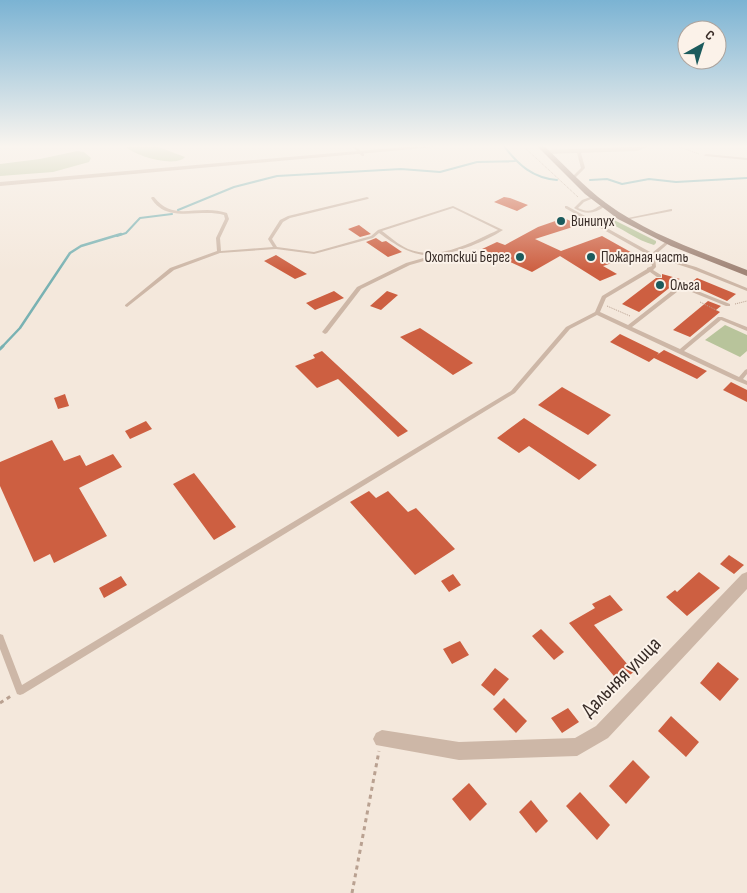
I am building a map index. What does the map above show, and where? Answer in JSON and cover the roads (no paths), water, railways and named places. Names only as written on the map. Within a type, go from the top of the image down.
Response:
[{"type":"main road","points":[[584,188],[594,197],[601,208],[669,241],[747,273]]},
{"type":"street","name":"Дальняя улица","points":[[382,739],[459,752],[577,746],[602,732],[747,579]]},
{"type":"lane","points":[[594,197],[582,201],[576,208],[586,213],[601,208]]},
{"type":"lane","points":[[153,198],[158,206],[173,212],[216,212],[226,214],[227,219],[218,238],[219,252]]},
{"type":"lane","points":[[276,248],[270,239],[281,222],[298,214],[367,198]]},
{"type":"lane","points":[[127,306],[172,270],[219,252],[276,248],[314,253],[372,237],[379,231],[453,207],[501,230],[468,246],[408,264],[359,288],[325,332]]},
{"type":"lane","points":[[566,207],[652,255],[694,268],[747,290]]},
{"type":"lane","points":[[625,219],[671,210]]},
{"type":"lane","points":[[379,231],[406,249],[436,256]]},
{"type":"lane","points":[[652,255],[669,241]]},
{"type":"lane","points":[[0,638],[20,691],[514,392],[568,328],[597,313],[604,297],[654,266],[652,255]]},
{"type":"lane","points":[[649,269],[659,276]]},
{"type":"lane","points":[[675,283],[728,305]]},
{"type":"lane","points":[[628,327],[681,286]]},
{"type":"lane","points":[[597,313],[747,383]]},
{"type":"lane","points":[[680,352],[720,318],[747,329]]},
{"type":"lane","points":[[739,380],[747,371]]},
{"type":"waterway","points":[[178,210],[232,188]]},
{"type":"waterway","points":[[117,236],[126,233],[140,218],[172,214]]},
{"type":"waterway","points":[[1,348],[20,328],[70,253],[81,246],[121,234]]},
{"type":"place","name":"Винипух","points":[[561,221]]},
{"type":"place","name":"Охотский Берег","points":[[520,257]]},
{"type":"place","name":"Пожарная часть","points":[[591,257]]},
{"type":"place","name":"Ольга","points":[[660,285]]}]
